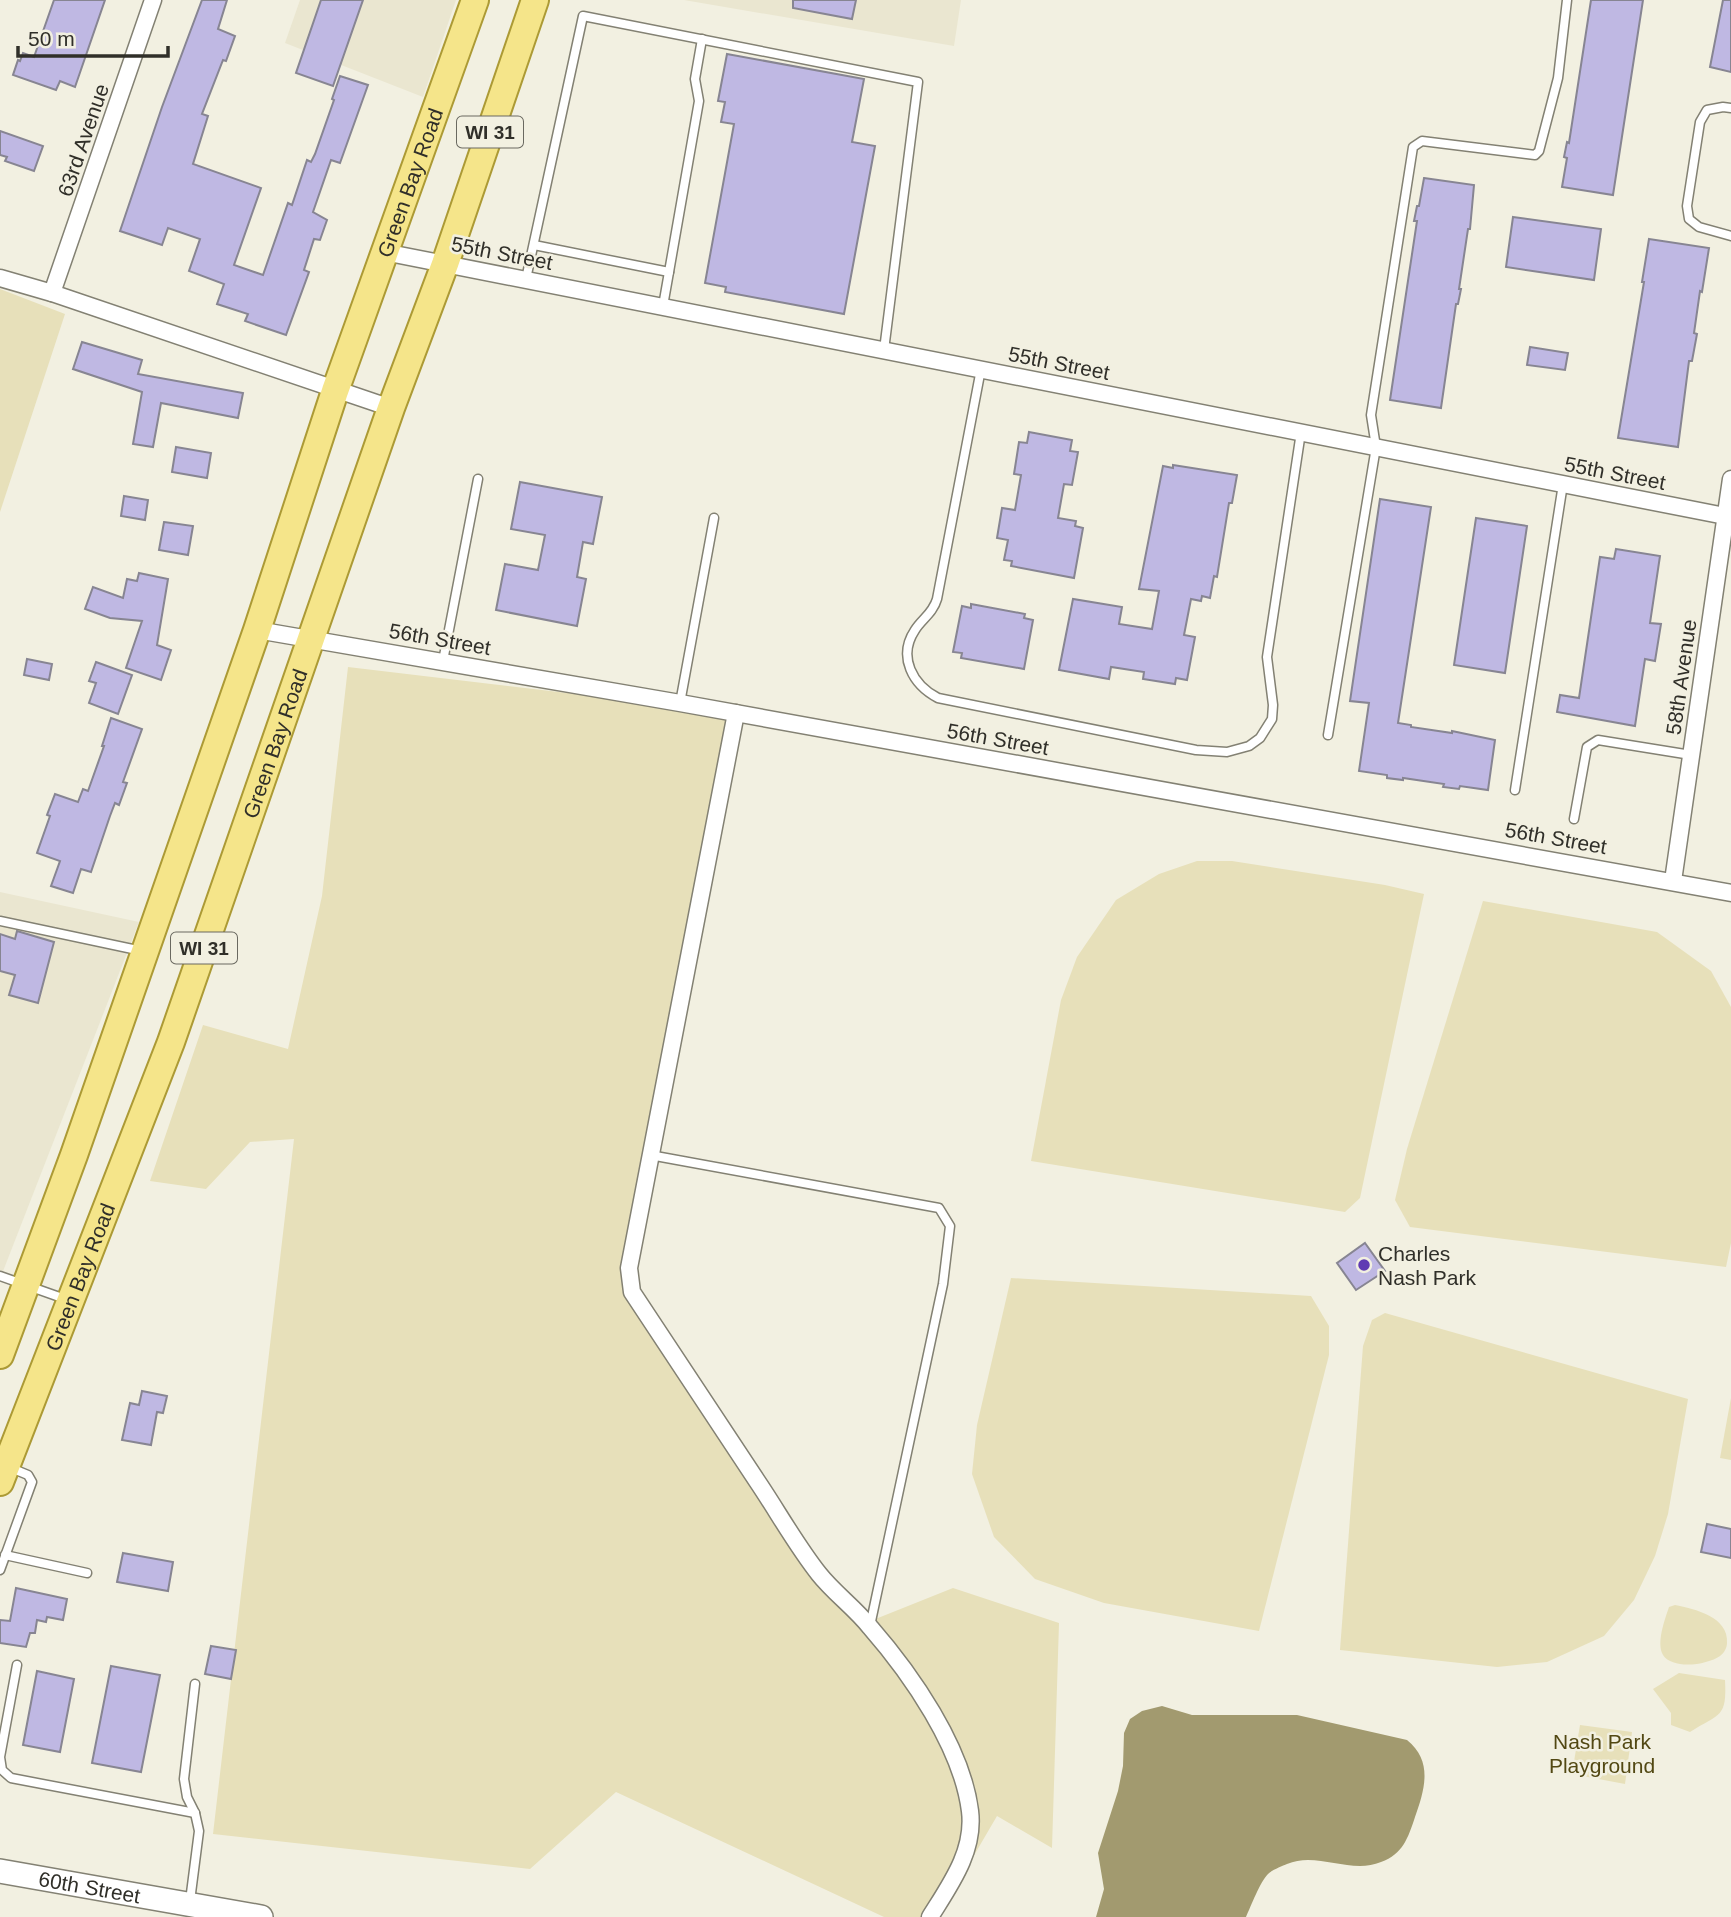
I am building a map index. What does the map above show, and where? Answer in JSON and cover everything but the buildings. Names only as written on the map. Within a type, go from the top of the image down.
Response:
[{"type":"main road","name":"Green Bay Road","points":[[0,1355],[145,951],[257,630],[335,391],[475,0]]},
{"type":"main road","name":"Green Bay Road","points":[[3,1474],[171,1042],[535,0]]},
{"type":"street","name":"63rd Avenue","points":[[52,293],[153,0]]},
{"type":"street","name":"55th Street","points":[[384,252],[1725,516]]},
{"type":"street","points":[[0,278],[52,293],[391,408]]},
{"type":"street","name":"58th Avenue","points":[[1673,881],[1731,479]]},
{"type":"street","name":"56th Street","points":[[257,630],[680,703],[1731,893]]},
{"type":"street","points":[[736,713],[629,1268],[632,1292],[819,1575],[870,1626],[919,1692],[946,1739],[966,1789],[971,1813],[969,1838],[964,1861],[930,1917]]},
{"type":"street","name":"60th Street","points":[[1,1871],[189,1904],[216,1913],[261,1917]]},
{"type":"lane","points":[[1328,735],[1376,447],[1371,415],[1413,147],[1422,141],[1535,155],[1539,152],[1558,78],[1567,0]]},
{"type":"lane","points":[[526,279],[583,16],[702,39],[918,82],[884,350]]},
{"type":"lane","points":[[663,306],[699,101],[695,79],[702,39]]},
{"type":"lane","points":[[1731,108],[1707,110],[1700,122],[1687,206],[1689,219],[1699,227],[1731,236]]},
{"type":"lane","points":[[534,245],[669,272]]},
{"type":"lane","points":[[981,369],[937,599],[929,615],[915,629],[908,647],[909,668],[916,681],[938,698],[1196,750],[1227,752],[1249,746],[1261,738],[1272,719],[1273,705],[1267,656],[1301,432]]},
{"type":"lane","points":[[443,661],[478,479]]},
{"type":"lane","points":[[1515,790],[1563,484]]},
{"type":"lane","points":[[680,703],[714,518]]},
{"type":"lane","points":[[1574,819],[1587,747],[1598,740],[1691,755]]},
{"type":"lane","points":[[0,921],[145,951]]},
{"type":"lane","points":[[650,1154],[939,1208],[950,1226],[943,1284],[870,1626]]},
{"type":"lane","points":[[0,1276],[71,1301]]},
{"type":"lane","points":[[0,1570],[32,1482],[27,1475],[3,1474]]},
{"type":"lane","points":[[5,1555],[87,1573]]},
{"type":"lane","points":[[17,1665],[0,1757],[2,1770],[11,1778],[195,1813]]},
{"type":"lane","points":[[189,1904],[199,1831],[195,1813],[187,1797],[184,1779],[195,1684]]},
{"type":"shaded area","points":[[300,0],[456,0],[423,97],[285,43]]},
{"type":"shaded area","points":[[684,0],[961,0],[954,46]]},
{"type":"shaded area","points":[[0,892],[139,922],[0,1279]]},
{"type":"shaded area","points":[[1162,1706],[1192,1715],[1297,1715],[1407,1740],[1421,1757],[1424,1786],[1419,1807],[1404,1844],[1395,1855],[1370,1865],[1310,1860],[1280,1867],[1265,1878],[1246,1917],[1096,1917],[1104,1889],[1098,1853],[1118,1791],[1123,1766],[1124,1733],[1130,1719],[1142,1711]]},
{"type":"green space","points":[[0,289],[65,314],[0,512]]},
{"type":"green space","points":[[348,667],[736,713],[632,1291],[819,1575],[873,1620],[953,1588],[1059,1623],[1052,1848],[997,1816],[938,1917],[884,1917],[616,1792],[530,1869],[213,1834],[294,1139],[250,1142],[206,1189],[150,1181],[203,1025],[288,1049],[322,896]]},
{"type":"green space","points":[[1197,861],[1232,861],[1385,885],[1424,894],[1360,1198],[1345,1212],[1031,1161],[1061,1000],[1077,957],[1116,900],[1159,874]]},
{"type":"green space","points":[[1483,901],[1657,932],[1711,971],[1731,1007],[1731,1243],[1726,1267],[1410,1227],[1395,1200],[1407,1149]]},
{"type":"green space","points":[[1011,1278],[1311,1296],[1329,1326],[1329,1355],[1259,1631],[1104,1603],[1035,1579],[994,1537],[972,1474],[977,1425]]},
{"type":"green space","points":[[1385,1313],[1688,1399],[1668,1514],[1655,1556],[1634,1600],[1604,1636],[1547,1662],[1497,1667],[1340,1650],[1363,1346],[1372,1320]]},
{"type":"green space","points":[[1731,1398],[1731,1460],[1720,1458]]},
{"type":"green space","points":[[1675,1605],[1709,1616],[1723,1627],[1727,1643],[1721,1655],[1707,1662],[1682,1664],[1674,1663],[1663,1655],[1660,1644],[1662,1631],[1669,1607]]},
{"type":"green space","name":"Nash Park Playground","points":[[1679,1673],[1725,1680],[1725,1701],[1720,1713],[1690,1732],[1671,1725],[1671,1713],[1653,1689]]},
{"type":"green space","name":"Nash Park Playground","points":[[1580,1725],[1632,1732],[1625,1784],[1572,1774]]},
{"type":"place","name":"Charles Nash Park","points":[[1364,1265]]}]
